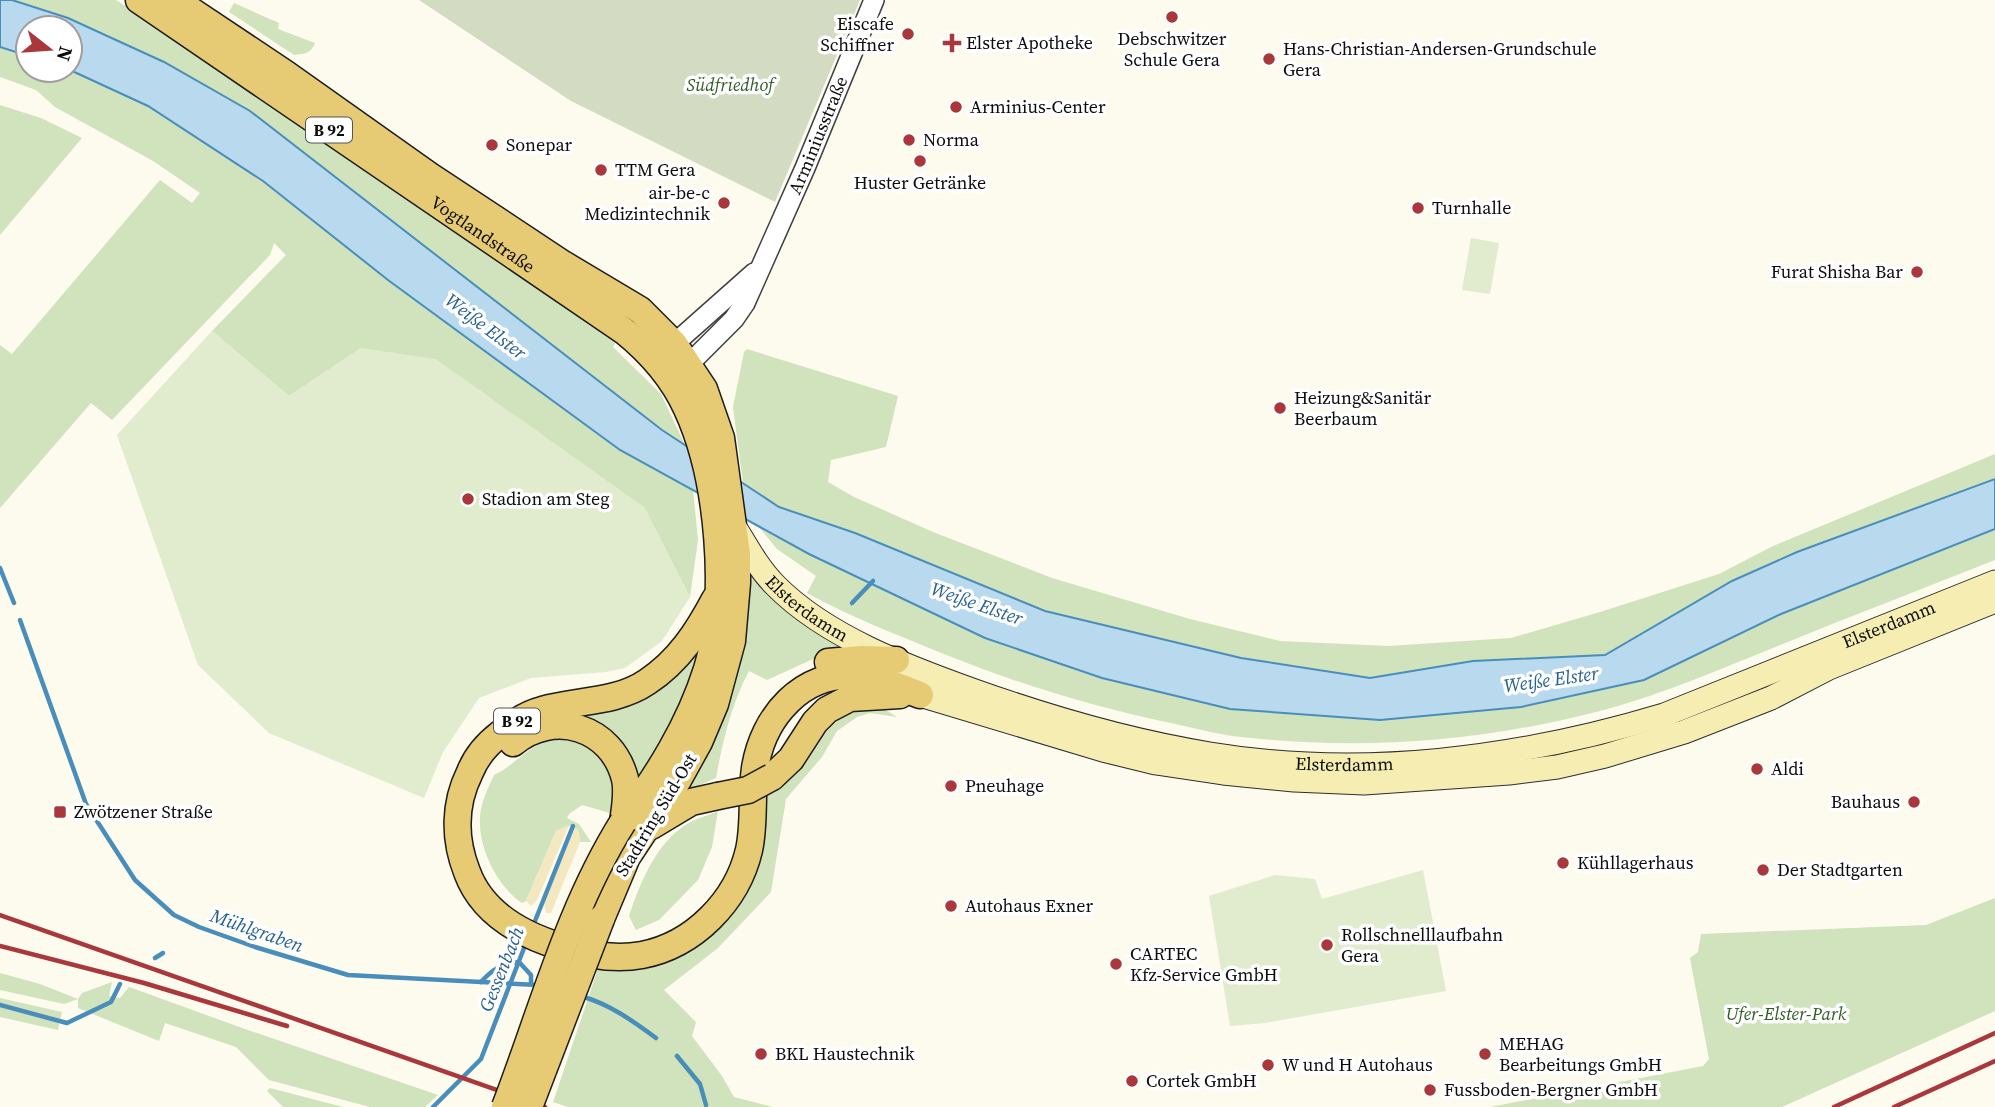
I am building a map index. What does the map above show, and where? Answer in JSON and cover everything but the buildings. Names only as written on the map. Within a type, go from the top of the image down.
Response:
[{"type":"main road","name":"Vogtlandstraße","points":[[139,0],[624,331],[704,389],[714,413],[726,467],[737,555]]},
{"type":"main road","name":"Vogtlandstraße","points":[[175,0],[430,176],[563,264],[640,310],[676,367],[704,459],[712,497],[737,555]]},
{"type":"main road","name":"B 92","points":[[521,922],[491,909],[470,880],[462,861],[457,840],[458,810],[470,769],[496,737],[526,716],[544,709],[620,695],[646,683],[677,658],[699,628],[737,555]]},
{"type":"main road","name":"Elsterdamm","points":[[737,555],[811,614],[896,660],[1044,714],[1134,739],[1211,754],[1293,762],[1420,762],[1477,757],[1549,745],[1664,715],[1995,582]]},
{"type":"main road","name":"Stadtring Süd-Ost","points":[[505,1107],[575,915],[594,872],[678,780],[699,742],[715,704],[732,641],[737,555]]},
{"type":"main road","name":"Stadtring Süd-Ost","points":[[529,1107],[615,883],[633,827],[692,710],[707,669],[716,632],[718,593]]},
{"type":"main road","name":"Elsterdamm","points":[[920,695],[1103,750],[1210,771],[1294,780],[1364,783],[1509,773],[1557,767],[1634,748],[1684,732],[1771,698],[1829,668],[1995,601]]},
{"type":"main road","points":[[756,771],[747,740],[757,713],[777,687],[803,670],[829,662],[896,660]]},
{"type":"main road","points":[[521,922],[576,951],[612,950],[644,955],[673,945],[700,928],[725,902],[740,876],[749,849],[745,817],[761,744],[772,719],[794,695],[808,686],[839,677],[855,676],[877,679],[920,695]]},
{"type":"main road","name":"B 92","points":[[521,922],[483,872],[472,831],[472,813],[483,779],[502,752],[518,738],[539,729],[562,725],[586,729],[600,739],[615,755],[625,780],[626,802],[633,827],[691,802],[748,790],[756,771],[791,759],[815,722],[827,710],[841,702],[863,696],[920,695]]},
{"type":"street","name":"Arminiusstraße","points":[[676,367],[734,319],[745,303],[805,168],[874,0]]},
{"type":"green space","points":[[12,0],[116,0],[595,324],[616,342],[613,347],[661,394],[685,445],[662,430],[250,111],[164,62],[84,25],[84,14],[56,14]]},
{"type":"green space","name":"Südfriedhof","points":[[419,0],[860,0],[775,202],[571,101]]},
{"type":"green space","points":[[234,3],[279,23],[278,29],[315,43],[312,49],[294,55],[229,12]]},
{"type":"green space","points":[[0,47],[14,52],[14,82],[0,77]]},
{"type":"green space","points":[[84,76],[148,106],[263,181],[388,280],[620,450],[693,489],[698,540],[690,597],[644,507],[361,348],[289,396],[212,331],[286,255],[274,243],[270,255],[112,420],[91,403],[0,508],[0,345],[12,354],[160,180],[192,203],[200,193],[153,161],[55,107],[36,90],[19,84],[84,84]]},
{"type":"green space","points":[[0,105],[41,118],[82,138],[0,235]]},
{"type":"green space","points":[[1471,238],[1499,243],[1490,294],[1462,290]]},
{"type":"green space","points":[[212,331],[289,396],[361,348],[436,359],[644,507],[690,597],[662,641],[625,668],[531,678],[479,698],[443,752],[424,798],[269,733],[198,665],[117,435]]},
{"type":"green space","points":[[747,349],[898,396],[886,447],[831,460],[828,482],[854,497],[933,532],[1052,578],[1190,619],[1280,641],[1388,646],[1511,638],[1719,574],[1773,546],[1995,454],[1995,479],[1797,552],[1732,581],[1605,655],[1473,661],[1370,678],[1241,658],[1045,611],[855,533],[779,507],[743,483],[733,407],[744,352]]},
{"type":"green space","points":[[759,527],[984,638],[1102,678],[1230,709],[1644,680],[1781,614],[1995,529],[1995,560],[1703,676],[1592,713],[1550,723],[1465,736],[1379,743],[1294,742],[1241,737],[1142,717],[1028,685],[972,665],[874,625],[807,593],[816,576],[777,549]]},
{"type":"green space","points":[[748,569],[854,651],[824,654],[767,680],[749,671],[728,723],[716,778],[679,794],[702,763],[726,701]]},
{"type":"green space","points":[[697,648],[703,651],[693,686],[633,794],[630,777],[551,715]]},
{"type":"green space","points":[[861,709],[884,709],[897,717],[870,713],[857,717],[837,731],[822,757],[786,799],[771,892],[718,948],[664,990],[696,1022],[692,1036],[734,1097],[773,1107],[568,1107],[553,1102],[599,966],[675,956],[763,834],[767,795],[801,768],[832,726]]},
{"type":"green space","points":[[557,739],[585,746],[603,762],[611,785],[610,813],[582,805],[569,814],[567,818],[579,824],[591,842],[580,842],[578,830],[569,826],[556,831],[526,901],[522,903],[497,876],[486,853],[480,829],[482,806],[494,775],[530,749]]},
{"type":"green space","points":[[718,811],[712,847],[698,880],[659,920],[636,930],[629,916],[638,890],[658,853],[676,832],[687,824]]},
{"type":"green space","name":"Rollschnelllaufbahn Gera","points":[[1423,870],[1446,991],[1265,1023],[1230,1026],[1209,896],[1275,875],[1315,879],[1322,899]]},
{"type":"green space","name":"Ufer-Elster-Park","points":[[1995,898],[1995,1011],[1782,1107],[1490,1107],[1703,1066],[1709,1059],[1690,958],[1698,952],[1701,934],[1926,925]]},
{"type":"green space","points":[[0,973],[40,984],[78,999],[64,1004],[0,990]]},
{"type":"green space","points":[[112,982],[109,996],[120,998],[129,987],[438,1095],[425,1107],[370,1107],[269,1080],[236,1047],[165,1023],[159,1041],[78,1008],[78,999],[82,993]]},
{"type":"green space","points":[[0,998],[62,1012],[58,1030],[0,1017]]},
{"type":"green space","points":[[270,1088],[343,1107],[283,1107],[267,1091]]},
{"type":"sand","points":[[569,825],[537,900],[531,906],[526,901],[556,831]]},
{"type":"sand","points":[[575,828],[578,829],[580,842],[551,913],[546,913],[544,903]]},
{"type":"water","points":[[0,0],[12,0],[56,14],[14,14],[14,52],[0,47]]},
{"type":"water","name":"Weiße Elster","points":[[84,25],[164,62],[250,111],[662,430],[779,507],[855,533],[1045,611],[1241,658],[1370,678],[1473,661],[1605,655],[1732,581],[1797,552],[1995,479],[1995,529],[1781,614],[1644,680],[1521,707],[1380,720],[1230,709],[1102,678],[985,638],[809,554],[620,450],[388,280],[263,181],[148,106],[84,76]]},
{"type":"waterway","name":"Mühlgraben","points":[[0,568],[14,603]]},
{"type":"waterway","name":"Gessenbach","points":[[852,603],[873,581]]},
{"type":"waterway","name":"Mühlgraben","points":[[20,620],[86,804],[135,880],[174,915],[255,947],[348,975],[537,985]]},
{"type":"waterway","name":"Gessenbach","points":[[533,926],[573,826]]},
{"type":"waterway","name":"Gessenbach","points":[[433,1107],[481,1059],[526,943]]},
{"type":"waterway","points":[[155,958],[163,953]]},
{"type":"waterway","points":[[481,982],[497,968],[519,962],[531,975],[531,984]]},
{"type":"waterway","points":[[0,1005],[67,1023],[111,1002],[120,984]]},
{"type":"waterway","name":"Mühlgraben","points":[[580,996],[610,1008],[656,1038]]},
{"type":"waterway","name":"Mühlgraben","points":[[677,1056],[700,1084],[706,1105]]},
{"type":"railway","points":[[0,915],[545,1107]]},
{"type":"railway","points":[[0,946],[144,983],[287,1026]]},
{"type":"railway","points":[[1834,1107],[1995,1033]]},
{"type":"railway","points":[[1894,1107],[1995,1061]]},
{"type":"place","name":"Debschwitzer Schule Gera","points":[[1172,17]]},
{"type":"place","name":"Eiscafe Schiffner","points":[[908,34]]},
{"type":"place","name":"Elster Apotheke","points":[[952,43]]},
{"type":"place","name":"Hans-Christian-Andersen-Grundschule Gera","points":[[1269,59]]},
{"type":"place","name":"Arminius-Center","points":[[956,107]]},
{"type":"place","name":"Norma","points":[[909,140]]},
{"type":"place","name":"Sonepar","points":[[492,145]]},
{"type":"place","name":"Huster Getränke","points":[[920,161]]},
{"type":"place","name":"TTM Gera","points":[[601,170]]},
{"type":"place","name":"air-be-c Medizintechnik","points":[[724,203]]},
{"type":"place","name":"Turnhalle","points":[[1418,208]]},
{"type":"place","name":"Furat Shisha Bar","points":[[1917,272]]},
{"type":"place","name":"Heizung&Sanitär Beerbaum","points":[[1280,408]]},
{"type":"place","name":"Stadion am Steg","points":[[468,499]]},
{"type":"place","name":"Aldi","points":[[1757,769]]},
{"type":"place","name":"Pneuhage","points":[[951,786]]},
{"type":"place","name":"Bauhaus","points":[[1914,802]]},
{"type":"place","name":"Zwötzener Straße","points":[[60,812]]},
{"type":"place","name":"Kühllagerhaus","points":[[1563,863]]},
{"type":"place","name":"Der Stadtgarten","points":[[1763,870]]},
{"type":"place","name":"Autohaus Exner","points":[[951,906]]},
{"type":"place","name":"Rollschnelllaufbahn Gera","points":[[1327,945]]},
{"type":"place","name":"CARTEC Kfz-Service GmbH","points":[[1116,964]]},
{"type":"place","name":"BKL Haustechnik","points":[[761,1054]]},
{"type":"place","name":"MEHAG Bearbeitungs GmbH","points":[[1485,1054]]},
{"type":"place","name":"W und H Autohaus","points":[[1268,1065]]},
{"type":"place","name":"Cortek GmbH","points":[[1132,1081]]},
{"type":"place","name":"Fussboden-Bergner GmbH","points":[[1430,1090]]}]
